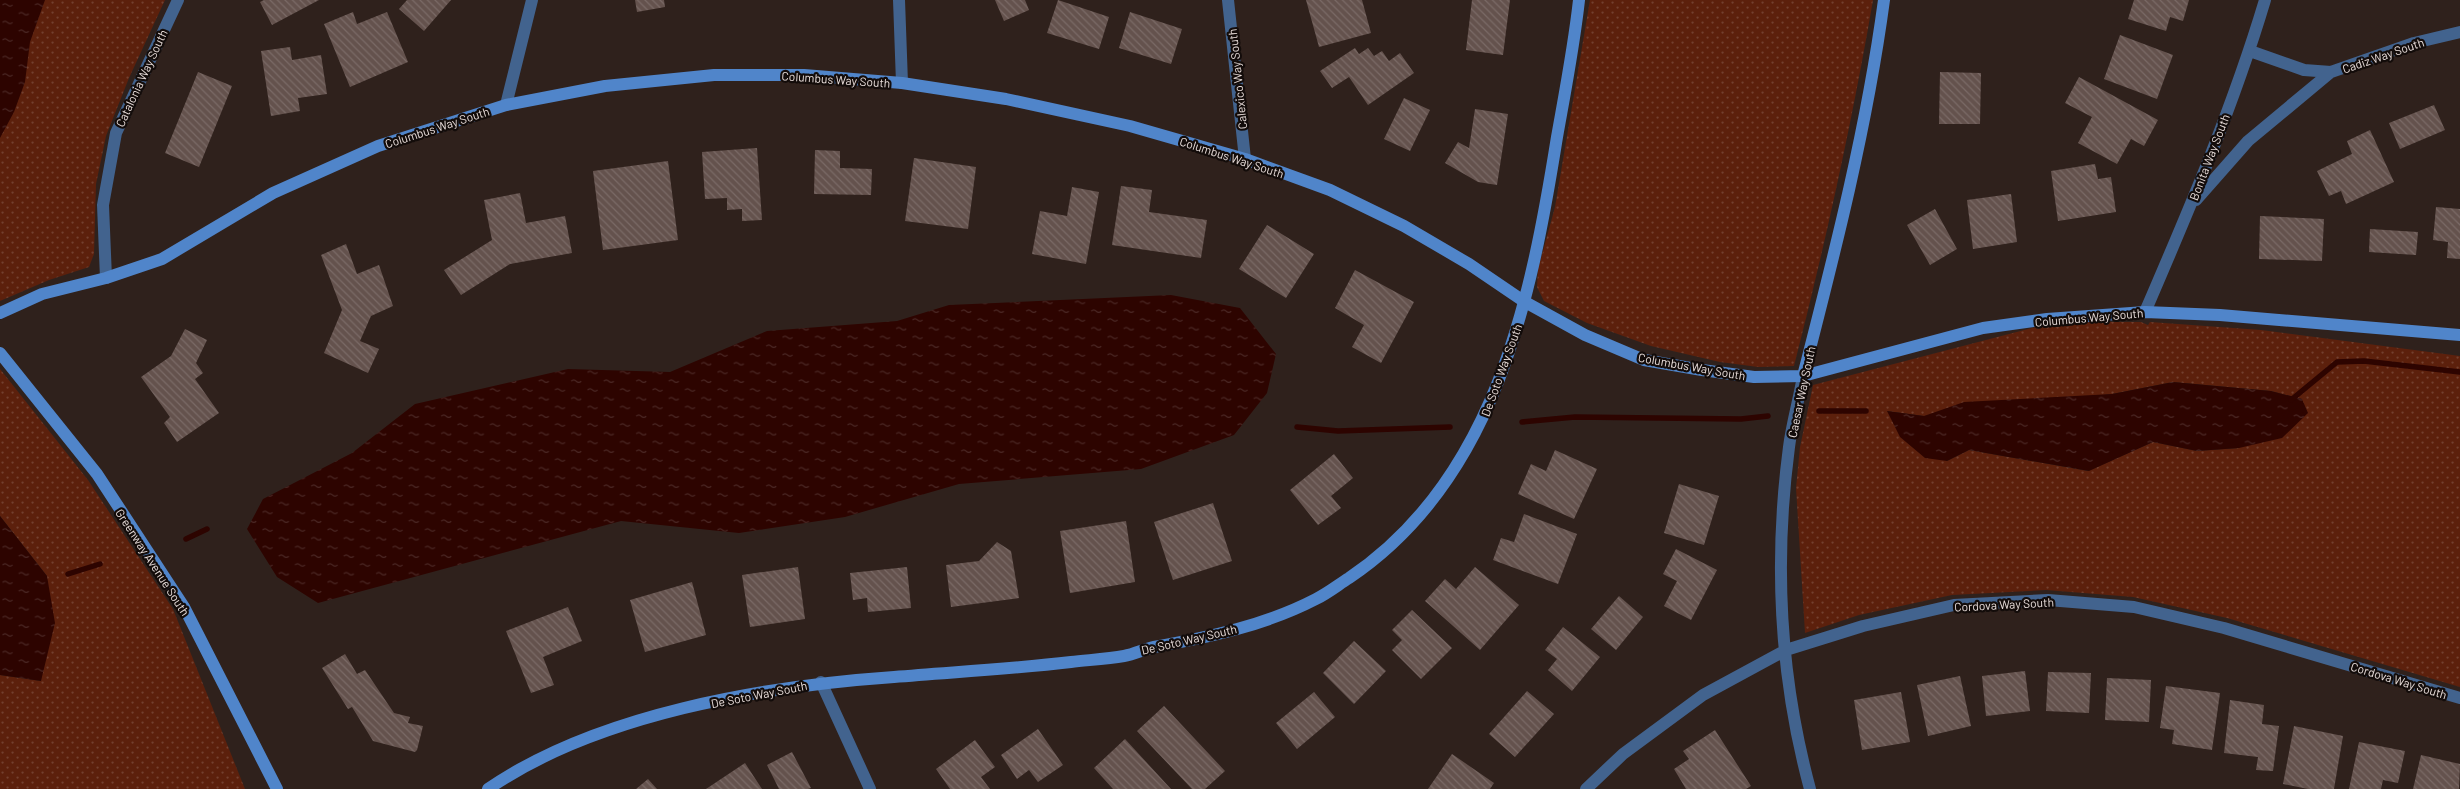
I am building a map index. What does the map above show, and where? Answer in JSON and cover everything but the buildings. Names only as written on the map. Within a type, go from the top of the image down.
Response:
[{"type":"street","name":"Catalonia Way South","points":[[106,278],[103,205],[116,133],[178,0]]},
{"type":"street","points":[[506,105],[532,0]]},
{"type":"street","points":[[899,0],[902,83]]},
{"type":"street","name":"Calexico Way South","points":[[1228,0],[1245,159]]},
{"type":"street","name":"De Soto Way South","points":[[488,789],[508,776],[580,742],[652,717],[770,689],[821,682],[1041,666],[1127,655],[1145,648],[1212,636],[1268,619],[1318,598],[1369,564],[1409,528],[1450,476],[1488,410],[1525,302],[1548,198],[1579,0]]},
{"type":"street","name":"Caesar Way South","points":[[1810,789],[1793,718],[1786,650],[1780,577],[1783,504],[1789,445],[1861,133],[1884,0]]},
{"type":"street","name":"Bonita Way South","points":[[2145,312],[2191,206],[2250,51],[2265,0]]},
{"type":"street","name":"Cadiz Way South","points":[[2250,51],[2304,70],[2331,72],[2414,42],[2460,32]]},
{"type":"street","points":[[2191,206],[2248,141],[2331,72]]},
{"type":"street","name":"Columbus Way South","points":[[0,313],[42,294],[106,278],[162,259],[273,193],[378,146],[506,105],[605,86],[714,75],[804,75],[902,83],[1006,99],[1130,126],[1245,159],[1330,190],[1404,226],[1469,264],[1525,302],[1585,335],[1644,360],[1754,377],[1804,376],[1983,328],[2047,319],[2145,312],[2220,315],[2460,335]]},
{"type":"street","name":"Greenway Avenue South","points":[[0,353],[96,474],[184,607],[277,789]]},
{"type":"street","name":"Cordova Way South","points":[[1586,789],[1623,754],[1703,695],[1786,650],[1863,626],[1954,606],[2048,600],[2134,607],[2224,628],[2460,698]]},
{"type":"street","points":[[821,682],[870,789]]},
{"type":"shaded area","points":[[0,0],[165,0],[129,78],[106,136],[96,184],[94,254],[89,267],[49,280],[0,301]]},
{"type":"shaded area","points":[[1590,0],[1873,0],[1837,184],[1794,366],[1758,367],[1720,362],[1651,346],[1587,323],[1544,301],[1537,287],[1538,269],[1555,207]]},
{"type":"shaded area","points":[[2055,322],[2141,322],[2148,325],[2150,322],[2261,330],[2460,356],[2460,687],[2227,618],[2133,597],[2046,590],[1952,595],[1859,615],[1805,633],[1796,488],[1800,447],[1813,385]],"holes":[[[2173,382],[2271,391],[2302,399],[2239,448],[2197,451],[2153,442],[2088,471],[1969,450],[1947,461],[1887,411],[1924,416],[2112,394]]]},
{"type":"shaded area","points":[[0,369],[88,480],[173,609],[245,789],[0,789],[0,675],[41,681],[47,576],[0,516]]},
{"type":"water","points":[[0,0],[45,0],[30,42],[25,82],[14,112],[0,138]]},
{"type":"water","points":[[1171,295],[1240,308],[1276,354],[1267,393],[1234,435],[1141,469],[959,484],[845,517],[739,533],[621,521],[318,603],[277,577],[247,529],[263,499],[352,453],[415,404],[568,369],[670,372],[767,331],[897,321],[949,305]]},
{"type":"water","points":[[2173,382],[2271,391],[2302,399],[2308,413],[2282,438],[2239,448],[2197,451],[2153,442],[2089,471],[1969,450],[1947,461],[1925,458],[1900,437],[1887,411],[1924,416],[1964,402],[2112,394]]},
{"type":"water","points":[[0,516],[47,576],[55,623],[41,681],[0,675]]},
{"type":"waterway","points":[[2291,400],[2337,362],[2364,361],[2460,372]]},
{"type":"waterway","points":[[1819,411],[1866,411]]},
{"type":"waterway","points":[[1522,422],[1575,417],[1741,419],[1768,416]]},
{"type":"waterway","points":[[1297,427],[1338,431],[1450,427]]},
{"type":"waterway","points":[[186,539],[207,529]]},
{"type":"waterway","points":[[68,574],[100,564]]}]
